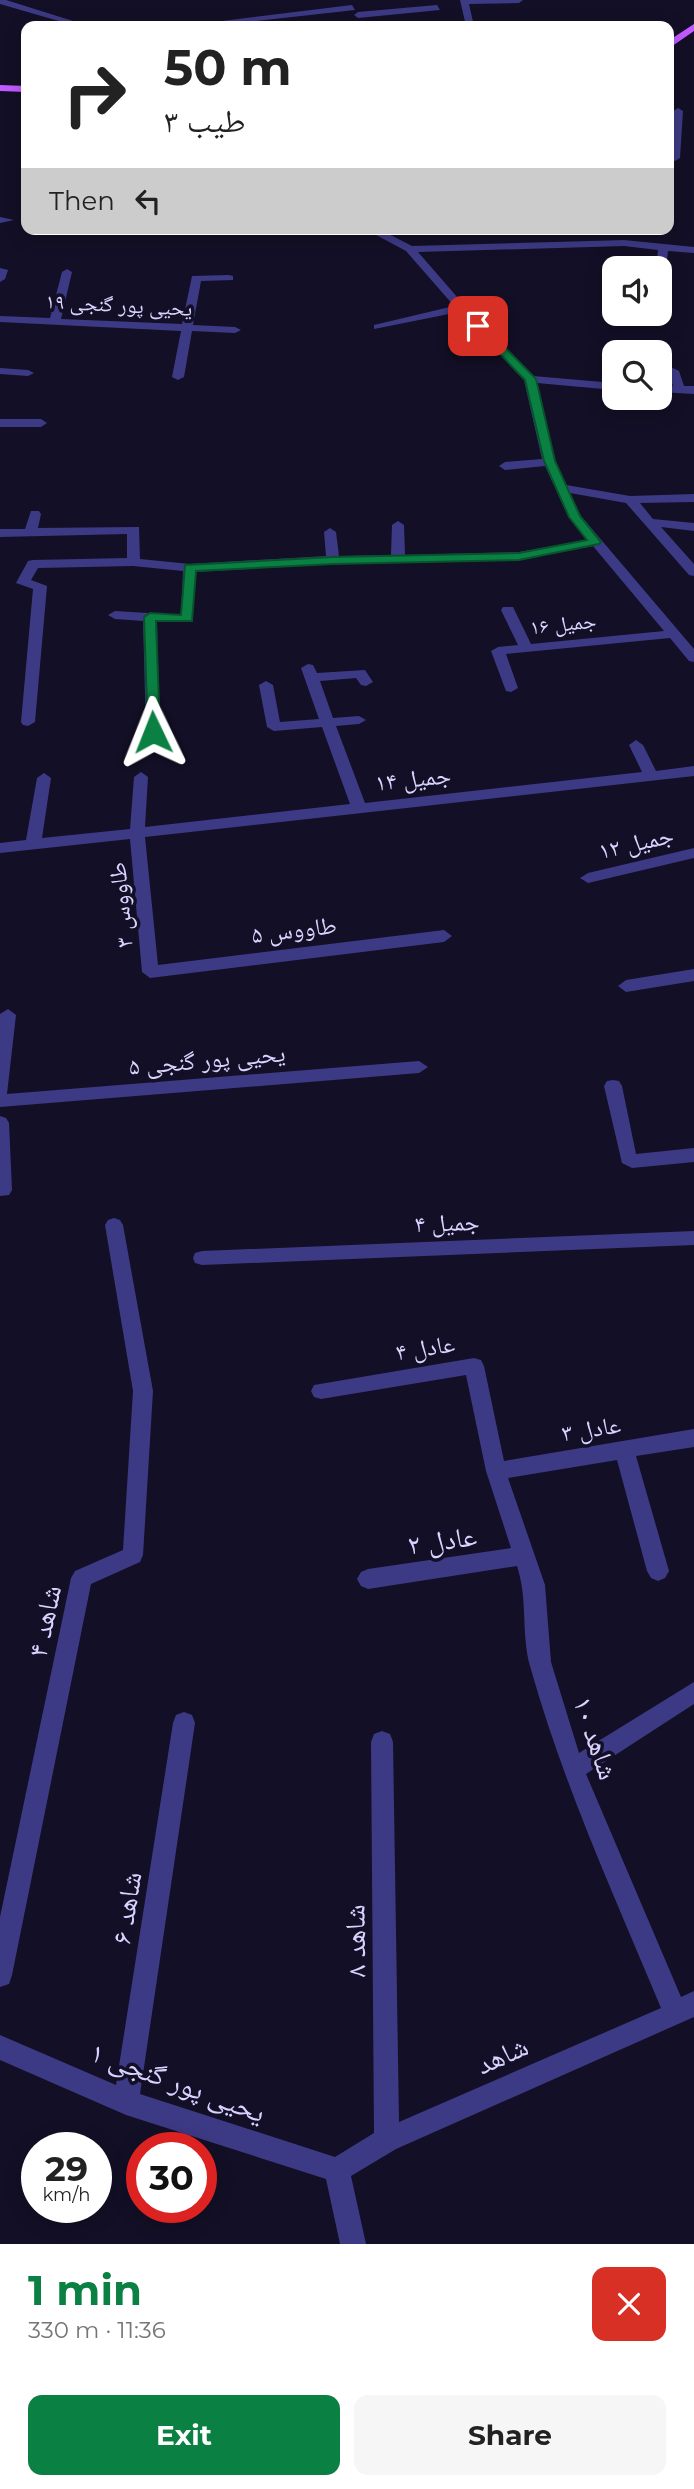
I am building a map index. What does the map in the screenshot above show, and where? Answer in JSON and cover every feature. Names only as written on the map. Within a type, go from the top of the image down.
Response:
[{"type":"main road","points":[[674,42],[694,27]]},
{"type":"main road","points":[[0,88],[21,89]]},
{"type":"street","points":[[469,21],[464,1],[519,0]]},
{"type":"street","points":[[0,1],[68,21]]},
{"type":"street","points":[[229,21],[351,8],[437,8]]},
{"type":"street","points":[[675,158],[677,111]]},
{"type":"street","points":[[382,235],[410,249],[461,308],[530,379],[549,461],[575,517],[694,658]]},
{"type":"street","points":[[410,249],[433,242],[624,243],[694,250]]},
{"type":"street","points":[[662,256],[663,248]]},
{"type":"street","points":[[55,321],[67,272]]},
{"type":"street","points":[[178,377],[196,278],[229,278]]},
{"type":"street","points":[[378,327],[461,308]]},
{"type":"street","name":"یحیی پور گنجی ۱۹","points":[[0,318],[235,330]]},
{"type":"street","points":[[0,371],[28,373]]},
{"type":"street","points":[[673,371],[680,390]]},
{"type":"street","points":[[530,379],[602,385]]},
{"type":"street","points":[[672,390],[694,390]]},
{"type":"street","points":[[0,423],[41,423]]},
{"type":"street","points":[[505,466],[549,461]]},
{"type":"street","points":[[561,488],[630,499],[694,498]]},
{"type":"street","points":[[630,499],[694,572]]},
{"type":"street","points":[[30,533],[36,514]]},
{"type":"street","points":[[650,522],[694,527]]},
{"type":"street","points":[[398,526],[398,559]]},
{"type":"street","points":[[0,533],[134,530],[133,562]]},
{"type":"street","points":[[330,532],[333,560]]},
{"type":"street","points":[[28,722],[40,586],[23,583],[33,564],[133,562],[190,568],[333,560],[519,556],[595,542]]},
{"type":"street","points":[[115,615],[187,619],[190,568]]},
{"type":"street","points":[[508,610],[526,648]]},
{"type":"street","points":[[150,617],[153,732]]},
{"type":"street","name":"جمیل ۱۶","points":[[511,688],[498,651],[671,634]]},
{"type":"street","points":[[359,808],[310,673],[360,673],[366,682]]},
{"type":"street","points":[[266,685],[274,727],[359,720]]},
{"type":"street","points":[[636,745],[651,776]]},
{"type":"street","name":"جمیل ۱۴","points":[[0,848],[694,771]]},
{"type":"street","name":"طاووس ۳","points":[[141,777],[137,832],[150,972]]},
{"type":"street","points":[[33,844],[44,778]]},
{"type":"street","name":"جمیل ۱۲","points":[[588,877],[694,853]]},
{"type":"street","name":"طاووس ۵","points":[[150,972],[444,936]]},
{"type":"street","points":[[626,986],[694,975]]},
{"type":"street","points":[[0,1091],[8,1015]]},
{"type":"street","name":"یحیی پور گنجی ۵","points":[[0,1101],[419,1067]]},
{"type":"street","points":[[613,1086],[628,1158],[632,1161],[693,1158]]},
{"type":"street","points":[[0,1123],[3,1190]]},
{"type":"street","name":"شاهد ۴","points":[[0,1975],[82,1578],[133,1555],[144,1391],[114,1225]]},
{"type":"street","name":"جمیل ۴","points":[[202,1258],[694,1238]]},
{"type":"street","name":"عادل ۴","points":[[321,1391],[474,1366],[496,1471]]},
{"type":"street","name":"عادل ۳","points":[[496,1471],[694,1438]]},
{"type":"street","points":[[624,1450],[658,1571]]},
{"type":"street","name":"شاهد ۱۰","points":[[496,1471],[534,1585],[540,1662],[573,1770],[685,2008]]},
{"type":"street","name":"عادل ۲","points":[[368,1579],[524,1556]]},
{"type":"street","points":[[573,1770],[694,1692]]},
{"type":"street","name":"شاهد ۶","points":[[126,2102],[184,1723]]},
{"type":"street","name":"شاهد ۸","points":[[382,1742],[387,2140]]},
{"type":"street","name":"شاهد","points":[[337,2170],[387,2140],[685,2008]]},
{"type":"street","name":"یحیی پور گنجی ۱","points":[[0,2047],[126,2102],[337,2170]]},
{"type":"street","points":[[337,2170],[353,2244]]},
{"type":"route","points":[[153,732],[150,617],[187,619],[190,568],[333,560],[519,556],[595,542],[575,517],[549,461],[530,379],[478,326]]}]
